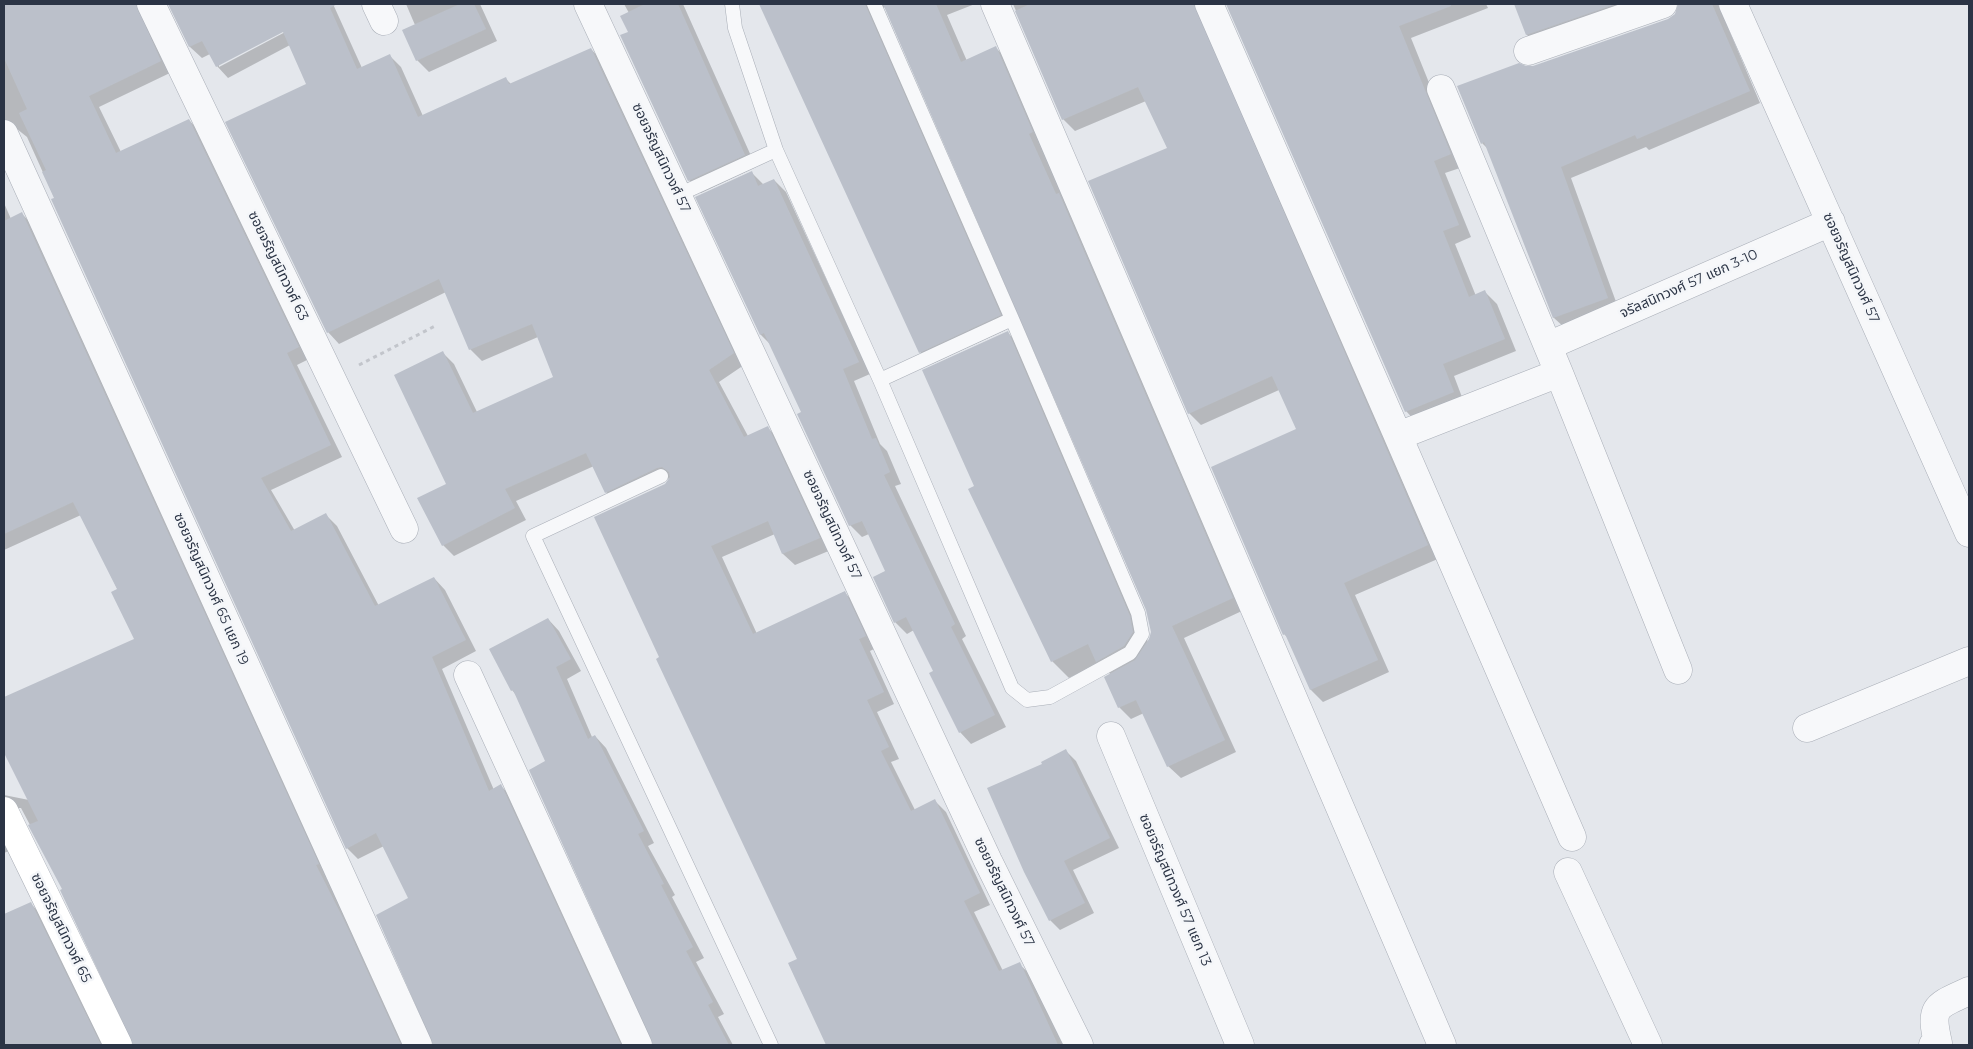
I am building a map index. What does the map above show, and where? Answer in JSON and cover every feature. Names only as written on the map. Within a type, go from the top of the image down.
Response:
[{"type":"street","name":"ซอยจรัญสนิทวงศ์ 63","points":[[151,4],[404,529]]},
{"type":"street","name":"ซอยจรัญสนิทวงศ์ 57","points":[[588,4],[988,861],[1079,1045]]},
{"type":"street","points":[[996,4],[1442,1045]]},
{"type":"street","points":[[1209,4],[1572,837]]},
{"type":"street","points":[[1528,51],[1663,4]]},
{"type":"street","name":"ซอยจรัญสนิทวงศ์ 57","points":[[1733,4],[1969,533]]},
{"type":"street","points":[[1440,89],[1548,346],[1678,670]]},
{"type":"street","name":"ซอยจรัญสนิทวงศ์ 65 แยก 19","points":[[4,134],[418,1045]]},
{"type":"street","name":"จรัลสนิทวงศ์ 57 แยก 3-10","points":[[1548,346],[1831,222]]},
{"type":"street","points":[[1398,436],[1559,373]]},
{"type":"street","points":[[1807,728],[1969,661]]},
{"type":"street","points":[[468,675],[638,1045]]},
{"type":"street","name":"ซอยจรัญสนิทวงศ์ 57 แยก 13","points":[[1111,736],[1240,1045]]},
{"type":"street","name":"ซอยจรัญสนิทวงศ์ 65","points":[[4,811],[118,1045]]},
{"type":"street","points":[[1568,872],[1648,1045]]},
{"type":"street","points":[[1937,1045],[1934,1012],[1941,1004],[1969,991]]},
{"type":"lane","points":[[732,4],[735,28],[776,150],[880,380],[1012,688],[1027,700],[1050,696],[1130,653],[1142,634],[1138,613],[874,4]]},
{"type":"lane","points":[[678,195],[776,150]]},
{"type":"lane","points":[[880,380],[1012,319]]},
{"type":"lane","points":[[661,476],[533,536],[770,1045]]},
{"type":"path","points":[[332,379],[437,325]]},
{"type":"building","points":[[4,4],[136,4],[161,61],[89,96],[116,153],[189,119],[299,347],[287,353],[331,445],[261,478],[291,531],[326,513],[375,606],[434,577],[466,640],[432,657],[489,791],[501,784],[621,1045],[433,1045],[376,915],[408,898],[376,833],[346,849],[51,199],[54,198],[42,172],[46,170],[19,113],[27,109],[4,58]]},
{"type":"building","points":[[168,4],[337,4],[330,8],[357,69],[390,54],[418,117],[506,77],[509,84],[591,48],[734,353],[709,370],[744,437],[768,426],[820,538],[782,554],[768,521],[711,546],[753,634],[845,591],[866,636],[859,639],[884,692],[867,700],[889,747],[881,751],[911,811],[935,799],[980,893],[964,901],[999,971],[1020,962],[1058,1045],[826,1045],[788,963],[797,959],[656,659],[659,657],[594,517],[665,484],[670,477],[669,472],[662,467],[657,468],[605,493],[586,453],[505,489],[515,508],[442,546],[417,498],[446,484],[394,375],[443,351],[473,413],[553,377],[532,324],[469,350],[439,279],[327,333],[225,122],[306,84],[283,32],[216,67],[202,41],[189,47]]},
{"type":"building","points":[[460,4],[474,4],[486,29],[416,61],[402,30]]},
{"type":"building","points":[[645,4],[678,4],[745,155],[688,181],[620,35],[628,32],[620,16]]},
{"type":"building","points":[[759,4],[865,4],[1001,315],[919,353]]},
{"type":"building","points":[[883,4],[936,4],[961,62],[996,46],[1033,132],[1029,134],[1056,194],[1059,193],[1233,598],[1172,626],[1225,740],[1167,767],[1136,700],[1118,708],[1104,677],[1135,660],[1149,639],[1151,632],[1146,610]]},
{"type":"building","points":[[1030,4],[1194,4],[1428,545],[1344,583],[1378,660],[1310,690],[1285,634],[1283,635],[1211,467],[1296,429],[1272,376],[1188,414],[1088,181],[1167,148],[1138,87],[1062,120],[1015,11]]},
{"type":"building","points":[[1226,4],[1451,4],[1451,6],[1399,26],[1451,154],[1434,161],[1459,225],[1443,231],[1469,297],[1485,290],[1505,339],[1443,364],[1454,392],[1405,412]]},
{"type":"building","points":[[1514,4],[1616,4],[1526,35]]},
{"type":"building","points":[[1678,4],[1712,4],[1750,91],[1637,139],[1635,135],[1561,167],[1608,298],[1553,318],[1484,142],[1481,144],[1457,86],[1519,63],[1533,66],[1668,19],[1675,14]]},
{"type":"building","points":[[752,171],[758,186],[774,179],[859,362],[843,369],[872,439],[876,438],[890,472],[884,475],[955,624],[951,627],[995,715],[959,733],[929,673],[933,671],[906,617],[894,623],[873,577],[885,571],[862,521],[849,526],[797,414],[801,412],[764,333],[760,335],[695,197]]},
{"type":"building","points":[[22,212],[319,864],[316,865],[344,920],[401,1045],[133,1045],[60,890],[62,889],[28,825],[38,821],[4,753],[4,697],[134,639],[111,592],[117,589],[73,502],[4,534],[4,221]]},
{"type":"building","points":[[1008,331],[1130,616],[1133,632],[1124,646],[1096,662],[1088,644],[1051,662],[968,489],[974,486],[922,370]]},
{"type":"building","points":[[548,618],[571,659],[556,667],[588,739],[595,735],[644,831],[638,834],[664,884],[661,885],[693,947],[686,951],[713,1002],[708,1005],[729,1045],[653,1045],[529,770],[545,761],[513,690],[511,691],[489,649]]},
{"type":"building","points":[[1066,749],[1110,838],[1064,861],[1085,903],[1049,921],[1024,872],[987,788],[1042,764],[1041,762]]},
{"type":"building","points":[[31,902],[101,1045],[4,1045],[4,914]]}]
